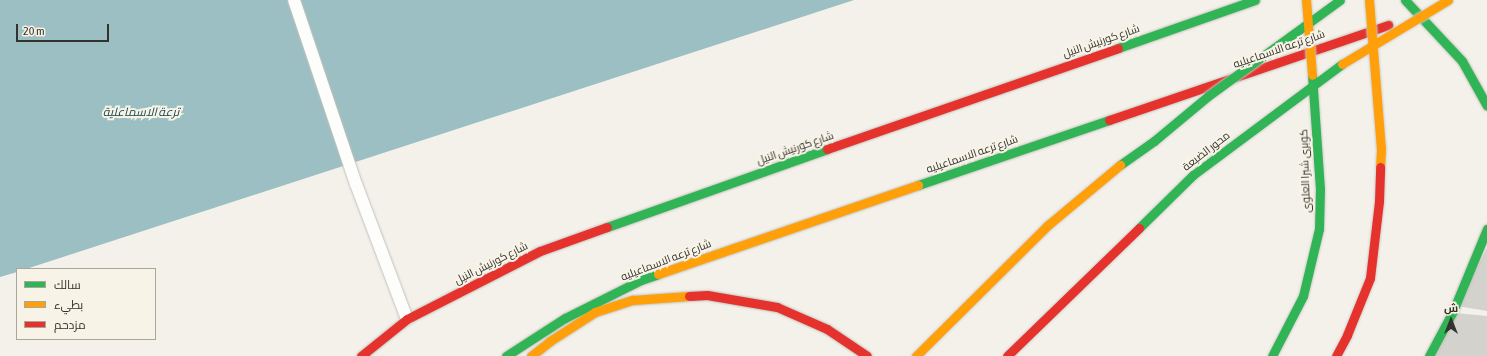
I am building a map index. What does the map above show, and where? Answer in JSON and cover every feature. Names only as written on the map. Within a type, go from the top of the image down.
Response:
[{"type":"main road","name":"شارع كورنيش النيل","points":[[361,356],[408,319],[540,251],[680,200],[1255,0]]},
{"type":"main road","name":"كوبرى شبرا العلوى","points":[[1272,356],[1303,296],[1318,229],[1320,189],[1306,0]]},
{"type":"main road","points":[[916,356],[1048,225],[1110,172],[1154,141],[1208,96],[1340,0]]},
{"type":"main road","points":[[1336,356],[1347,335],[1370,278],[1379,201],[1381,149],[1369,0]]},
{"type":"main road","points":[[1405,0],[1417,15],[1462,61],[1487,106]]},
{"type":"main road","name":"محور الضبعة","points":[[1008,356],[1193,175],[1345,61],[1448,0]]},
{"type":"main road","name":"شارع ترعه الاسماعيليه","points":[[506,356],[565,318],[641,280],[1458,0]]},
{"type":"main road","points":[[1428,356],[1453,311],[1487,229]]},
{"type":"main road","points":[[531,356],[550,341],[595,312],[634,300],[707,295],[777,307],[827,329],[867,356]]},
{"type":"lane","points":[[295,3],[356,184],[393,285],[408,319]]},
{"type":"water","name":"ترعة الاسماعلية","points":[[0,0],[854,0],[29,268],[16,268],[16,272],[0,277]]},
{"type":"building","points":[[1487,248],[1487,311],[1457,306]]},
{"type":"building","points":[[1455,313],[1487,316],[1487,356],[1430,356]]},
{"type":"traffic: fast","points":[[1118,48],[1255,0]]},
{"type":"traffic: fast","points":[[1120,165],[1154,141],[1208,96],[1340,0]]},
{"type":"traffic: fast","points":[[1405,0],[1462,61],[1487,106]]},
{"type":"traffic: fast","points":[[1139,228],[1193,175],[1342,64]]},
{"type":"traffic: fast","points":[[1272,356],[1303,296],[1319,229],[1320,189],[1312,75]]},
{"type":"traffic: fast","points":[[918,185],[1109,120]]},
{"type":"traffic: fast","points":[[607,227],[827,149]]},
{"type":"traffic: fast","points":[[1429,356],[1453,311],[1487,229]]},
{"type":"traffic: fast","points":[[506,356],[565,318],[641,280],[658,274]]},
{"type":"traffic: slow","points":[[1306,0],[1312,75]]},
{"type":"traffic: slow","points":[[1369,0],[1381,149],[1380,167]]},
{"type":"traffic: slow","points":[[1342,64],[1448,0]]},
{"type":"traffic: slow","points":[[916,356],[1048,225],[1120,165]]},
{"type":"traffic: slow","points":[[658,274],[918,185]]},
{"type":"traffic: slow","points":[[531,356],[550,341],[595,312],[633,300],[689,296]]},
{"type":"traffic: jam","points":[[1109,120],[1388,25]]},
{"type":"traffic: jam","points":[[827,149],[1118,48]]},
{"type":"traffic: jam","points":[[1336,356],[1347,335],[1370,278],[1379,201],[1380,167]]},
{"type":"traffic: jam","points":[[361,356],[407,319],[540,251],[607,227]]},
{"type":"traffic: jam","points":[[1007,356],[1139,228]]},
{"type":"traffic: jam","points":[[689,296],[707,295],[777,307],[827,329],[867,356]]}]
